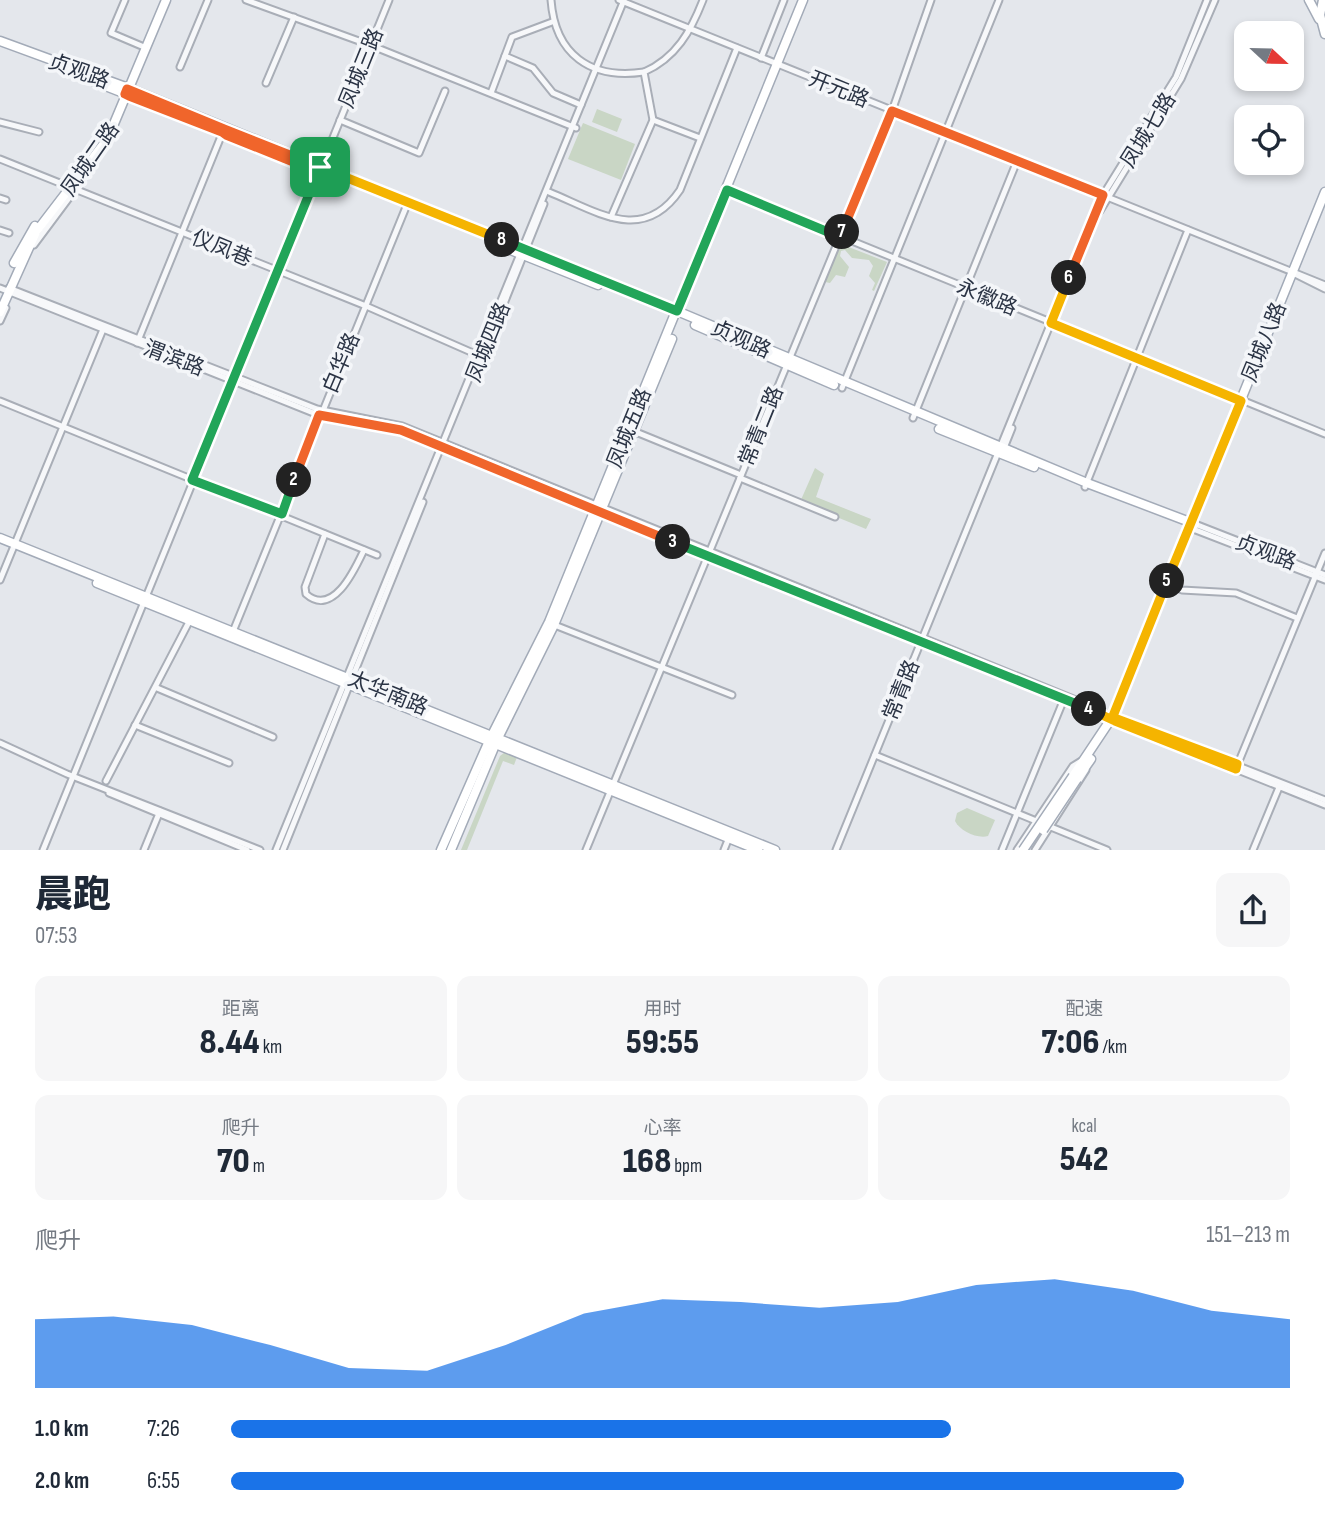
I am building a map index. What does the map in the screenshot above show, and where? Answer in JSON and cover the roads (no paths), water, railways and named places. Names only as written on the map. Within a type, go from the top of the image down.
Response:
[{"type":"main road","name":"凤城二路","points":[[128,92],[164,0]]},
{"type":"main road","name":"凤城二路","points":[[0,312],[28,235],[72,188],[102,143],[128,92],[164,0]]},
{"type":"main road","name":"凤城五路","points":[[441,850],[551,623],[806,0]]},
{"type":"main road","points":[[1309,0],[1324,33]]},
{"type":"main road","points":[[1323,0],[1320,15],[1324,33]]},
{"type":"main road","name":"贞观路","points":[[0,44],[319,169],[679,315],[787,363],[1001,451],[1192,526]]},
{"type":"main road","name":"贞观路","points":[[319,169],[406,207],[523,252]]},
{"type":"main road","name":"凤城八路","points":[[1295,275],[1325,192]]},
{"type":"main road","name":"凤城八路","points":[[1023,850],[1114,718],[1325,204]]},
{"type":"main road","name":"太华南路","points":[[0,538],[14,546],[732,836],[775,850]]},
{"type":"main road","name":"太华南路","points":[[0,543],[14,546]]},
{"type":"main road","name":"太华南路","points":[[147,600],[190,620],[232,634]]},
{"type":"main road","name":"凤城五路","points":[[451,850],[494,740]]},
{"type":"main road","name":"凤城八路","points":[[1030,850],[1075,777]]},
{"type":"main road","name":"太华南路","points":[[732,836],[758,850]]},
{"type":"street","points":[[125,0],[111,33],[144,47]]},
{"type":"street","points":[[180,67],[208,0]]},
{"type":"street","points":[[246,0],[370,45],[574,127]]},
{"type":"street","name":"凤城三路","points":[[43,850],[147,600],[192,480],[388,0]]},
{"type":"street","points":[[551,0],[552,22],[574,56],[597,70],[623,75],[644,72],[670,56],[691,29],[703,0]]},
{"type":"street","points":[[761,58],[784,0]]},
{"type":"street","name":"常青二路","points":[[586,850],[892,111],[931,0]]},
{"type":"street","points":[[843,386],[999,0]]},
{"type":"street","name":"凤城七路","points":[[1001,451],[1105,196],[1176,77],[1208,0]]},
{"type":"street","name":"凤城七路","points":[[1105,196],[1181,79],[1215,0]]},
{"type":"street","name":"开元路","points":[[624,1],[1325,287]]},
{"type":"street","name":"凤城四路","points":[[349,681],[624,1]]},
{"type":"street","points":[[267,83],[294,17]]},
{"type":"street","points":[[491,93],[512,37],[552,22]]},
{"type":"street","points":[[549,192],[611,217],[632,221],[665,209],[680,190],[737,48]]},
{"type":"street","points":[[505,56],[533,68],[553,93],[581,105]]},
{"type":"street","name":"凤城四路","points":[[523,252],[597,70]]},
{"type":"street","points":[[611,217],[653,120],[644,72]]},
{"type":"street","points":[[340,120],[419,153],[445,91]]},
{"type":"street","points":[[653,120],[701,138]]},
{"type":"street","points":[[0,122],[38,132]]},
{"type":"street","points":[[138,342],[223,131]]},
{"type":"street","name":"仪凤巷","points":[[0,159],[366,306],[480,356]]},
{"type":"street","points":[[914,415],[1017,161]]},
{"type":"street","name":"永徽路","points":[[729,190],[1325,434]]},
{"type":"street","name":"白华路","points":[[232,634],[282,514],[320,412],[406,207]]},
{"type":"street","points":[[0,230],[9,233]]},
{"type":"street","points":[[1086,485],[1188,230]]},
{"type":"street","points":[[0,321],[6,290]]},
{"type":"street","name":"渭滨路","points":[[6,290],[320,412],[382,419],[599,511],[1325,803]]},
{"type":"street","points":[[0,580],[104,328]]},
{"type":"street","points":[[0,401],[377,555]]},
{"type":"street","points":[[631,430],[835,517]]},
{"type":"street","name":"常青路","points":[[836,850],[1001,451]]},
{"type":"street","name":"贞观路","points":[[1192,526],[1325,577]]},
{"type":"street","points":[[325,534],[305,587],[306,594],[314,600],[326,599],[343,589],[364,550]]},
{"type":"street","points":[[1236,766],[1325,553]]},
{"type":"street","points":[[1169,584],[1182,590],[1236,593],[1297,618]]},
{"type":"street","points":[[106,781],[157,688],[190,620]]},
{"type":"street","points":[[551,623],[732,695]]},
{"type":"street","points":[[276,850],[349,681]]},
{"type":"street","points":[[283,850],[349,681]]},
{"type":"street","points":[[157,688],[273,737]]},
{"type":"street","points":[[1002,850],[1064,697]]},
{"type":"street","points":[[135,725],[229,763]]},
{"type":"street","points":[[0,745],[73,777],[260,850]]},
{"type":"street","points":[[875,755],[1107,850]]},
{"type":"street","name":"凤城八路","points":[[1017,850],[1073,766],[1085,762],[1084,777],[1035,850]]},
{"type":"street","points":[[1253,850],[1281,784]]},
{"type":"street","points":[[144,850],[160,811]]},
{"type":"street","points":[[160,811],[247,850]]},
{"type":"street","points":[[727,850],[732,836]]}]
